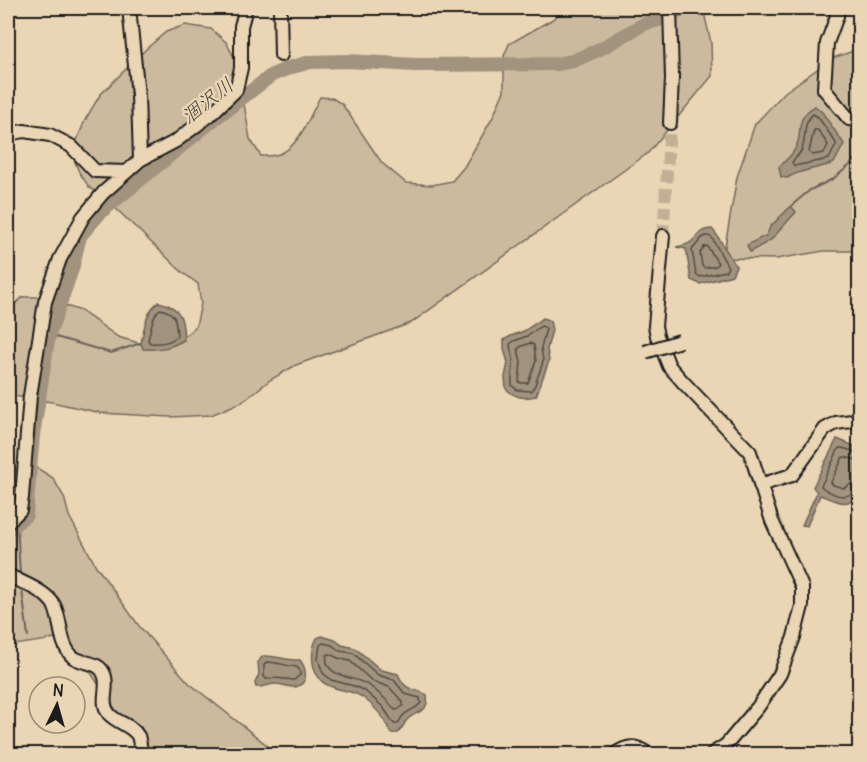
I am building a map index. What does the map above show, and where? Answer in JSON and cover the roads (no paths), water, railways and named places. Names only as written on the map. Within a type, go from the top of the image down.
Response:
[{"type":"street","points":[[129,8],[138,95],[140,160]]},
{"type":"street","points":[[8,522],[20,510],[30,396],[45,302],[60,259],[83,217],[103,193],[140,160],[176,141],[210,115],[236,90],[241,68],[241,26],[246,8]]},
{"type":"street","points":[[280,8],[280,55]]},
{"type":"street","points":[[670,8],[672,78],[670,123]]},
{"type":"street","points":[[838,8],[827,43],[824,90],[849,119],[860,119]]},
{"type":"street","points":[[8,134],[24,131],[50,135],[70,146],[95,171],[127,172]]},
{"type":"street","points":[[663,236],[655,326],[657,336],[669,366],[750,452],[772,521],[802,587],[802,606],[794,637],[780,674],[758,707],[726,745],[712,754]]},
{"type":"street","points":[[645,352],[680,341]]},
{"type":"street","points":[[760,485],[792,475],[825,429],[836,423],[852,421],[860,424]]},
{"type":"street","points":[[8,575],[46,596],[54,606],[66,649],[74,658],[98,666],[104,671],[106,680],[104,705],[109,714],[129,727],[137,736],[142,754]]},
{"type":"street","points":[[615,754],[621,750],[638,747],[648,754]]},
{"type":"water","points":[[815,106],[822,112],[844,144],[834,163],[787,178],[781,177],[779,167],[794,152],[798,143],[801,121]]},
{"type":"water","points":[[791,206],[796,212],[771,240],[750,252],[747,245],[767,235],[770,227]]},
{"type":"water","points":[[712,229],[736,266],[732,275],[700,284],[691,280],[686,249],[676,247],[688,244],[702,232]]},
{"type":"water","points":[[159,302],[172,307],[180,315],[184,340],[164,348],[143,349],[141,343],[146,320],[151,310]]},
{"type":"water","points":[[543,318],[550,321],[552,330],[547,349],[549,361],[536,396],[516,396],[506,389],[505,377],[508,363],[504,340],[524,331]]},
{"type":"water","points":[[837,439],[859,448],[860,478],[857,494],[849,502],[820,495],[807,526],[802,525],[817,492],[813,487]]},
{"type":"water","points":[[322,636],[355,648],[381,670],[398,674],[407,687],[427,695],[424,709],[409,718],[398,733],[391,733],[383,717],[362,697],[330,686],[319,678],[313,665],[313,651],[317,638]]},
{"type":"water","points":[[263,656],[300,660],[305,672],[304,680],[299,686],[294,687],[275,684],[256,687],[255,683],[259,674],[258,662]]},
{"type":"waterway","name":"涸沢川","points":[[8,530],[26,515],[33,435],[49,335],[72,269],[80,236],[101,212],[212,121],[272,75],[310,62],[348,61],[415,65],[557,64],[573,61],[600,49],[644,24],[666,18],[685,8]]},
{"type":"waterway","points":[[791,206],[810,190],[833,179],[860,155]]},
{"type":"waterway","points":[[49,335],[111,353],[141,343]]},
{"type":"waterway","points":[[17,522],[20,574]]},
{"type":"waterway","points":[[22,590],[28,636]]},
{"type":"tunnel","points":[[663,236],[670,123]]}]
